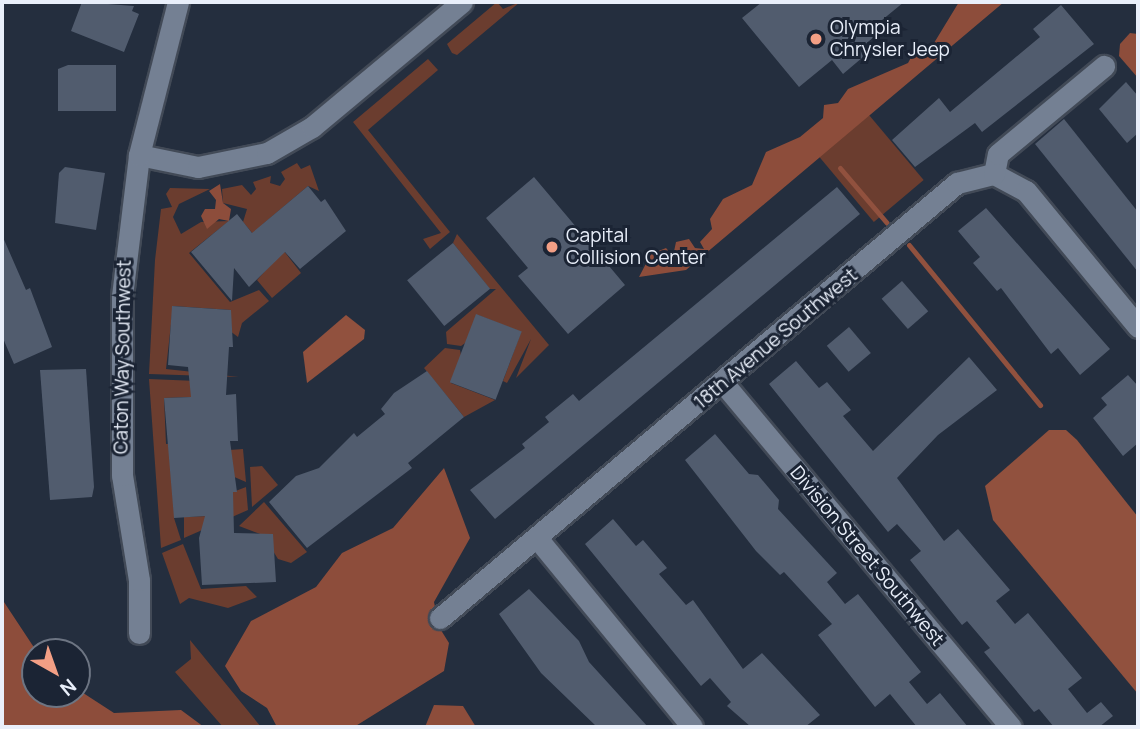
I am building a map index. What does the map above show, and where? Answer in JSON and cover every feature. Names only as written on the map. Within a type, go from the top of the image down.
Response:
[{"type":"street","name":"Caton Way Southwest","points":[[139,633],[139,580],[122,475],[120,337],[139,155],[178,2]]},
{"type":"street","points":[[139,155],[198,167],[267,153],[312,127],[462,2]]},
{"type":"street","points":[[1104,66],[998,154],[994,174],[1026,191],[1138,327]]},
{"type":"street","name":"18th Avenue Southwest","points":[[440,618],[724,384],[957,183],[994,174]]},
{"type":"street","name":"Division Street Southwest","points":[[724,384],[1011,727]]},
{"type":"street","points":[[537,538],[692,727]]},
{"type":"shaded area","points":[[497,2],[503,9],[520,2],[457,55],[452,53],[447,44]]},
{"type":"shaded area","points":[[959,2],[1004,2],[686,270],[639,277],[651,254],[666,248],[673,256],[676,242],[689,239],[695,248],[704,249],[700,242],[712,229],[710,219],[723,199],[752,185],[766,152],[800,137],[823,118],[824,105],[838,103],[848,89],[908,63],[914,52],[934,43]]},
{"type":"shaded area","points":[[1130,33],[1138,34],[1138,78],[1119,56],[1120,44]]},
{"type":"shaded area","points":[[428,59],[438,70],[368,130],[450,232],[430,249],[423,239],[441,233],[353,122]]},
{"type":"shaded area","points":[[869,115],[924,180],[874,222],[819,157]]},
{"type":"shaded area","points":[[297,163],[301,169],[310,165],[319,191],[308,186],[263,224],[301,273],[272,298],[257,280],[275,260],[243,222],[247,209],[223,203],[222,189],[242,185],[251,195],[256,189],[253,182],[271,176],[270,183],[280,186],[285,179],[281,172]]},
{"type":"shaded area","points":[[220,184],[223,203],[231,209],[229,221],[219,219],[207,229],[201,216],[205,209],[215,209],[216,200],[209,191]]},
{"type":"shaded area","points":[[170,188],[210,189],[179,204],[173,217],[181,234],[201,222],[229,221],[189,253],[230,302],[259,290],[269,301],[242,323],[238,337],[230,331],[231,310],[173,306],[166,369],[239,377],[149,374],[155,260],[161,209],[172,207],[166,194]]},
{"type":"shaded area","points":[[457,234],[549,345],[516,378],[531,339],[507,383],[503,381],[521,332],[478,315],[468,341],[461,346],[447,344],[446,332],[496,289],[490,289],[453,243]]},
{"type":"shaded area","points":[[346,315],[365,330],[364,339],[307,383],[303,352]]},
{"type":"shaded area","points":[[445,348],[460,350],[461,356],[451,383],[495,400],[464,417],[424,368]]},
{"type":"shaded area","points":[[149,379],[197,381],[191,397],[164,398],[166,444],[201,443],[202,452],[243,449],[246,482],[232,476],[174,518],[181,540],[161,548]]},
{"type":"shaded area","points":[[1049,430],[1066,430],[1077,440],[1138,517],[1138,694],[993,520],[985,486]]},
{"type":"shaded area","points":[[262,466],[278,485],[252,507],[250,467]]},
{"type":"shaded area","points":[[444,468],[470,538],[434,602],[439,627],[449,643],[444,671],[354,727],[277,727],[267,708],[241,691],[225,666],[251,621],[316,587],[342,553],[393,528]]},
{"type":"shaded area","points":[[246,487],[248,510],[184,538],[184,517],[233,515],[233,492]]},
{"type":"shaded area","points":[[264,502],[307,552],[291,563],[278,559],[263,535],[239,526]]},
{"type":"shaded area","points":[[183,544],[201,589],[246,586],[257,597],[228,608],[189,598],[180,604],[162,553]]},
{"type":"shaded area","points":[[2,599],[28,638],[21,638],[21,708],[91,708],[91,698],[114,713],[181,710],[204,727],[2,727]]},
{"type":"shaded area","points":[[190,640],[261,727],[223,727],[175,672],[191,659]]},
{"type":"shaded area","points":[[434,705],[463,706],[476,727],[425,727]]},
{"type":"building","points":[[82,2],[134,6],[132,11],[139,14],[124,52],[71,31]]},
{"type":"building","name":"Olympia Chrysler Jeep","points":[[762,2],[904,2],[876,25],[881,31],[863,46],[869,52],[843,74],[832,60],[799,87],[742,18]]},
{"type":"building","points":[[1061,5],[1094,44],[982,132],[975,123],[915,167],[892,140],[939,98],[950,112],[1040,37],[1033,29]]},
{"type":"building","points":[[68,65],[116,65],[116,111],[58,111],[58,69]]},
{"type":"building","points":[[1126,82],[1138,96],[1138,133],[1127,143],[1099,109]]},
{"type":"building","points":[[1064,119],[1138,212],[1138,272],[1035,144]]},
{"type":"building","points":[[65,167],[105,173],[96,230],[55,223],[59,173]]},
{"type":"building","name":"Capital Collision Center","points":[[534,177],[625,285],[568,334],[518,276],[528,268],[486,218]]},
{"type":"building","points":[[308,186],[321,202],[325,199],[346,231],[300,269],[285,252],[249,287],[234,268],[232,301],[191,252],[237,214],[252,233]]},
{"type":"building","points":[[837,187],[860,214],[495,519],[470,490],[525,448],[522,444],[549,422],[545,417],[573,394],[579,401]]},
{"type":"building","points":[[986,208],[1110,349],[1080,375],[1058,348],[1051,354],[1001,288],[997,291],[973,263],[980,257],[958,231]]},
{"type":"building","points":[[2,235],[26,290],[30,288],[52,347],[14,364],[2,336]]},
{"type":"building","points":[[453,243],[490,289],[444,326],[407,280]]},
{"type":"building","points":[[902,281],[928,311],[908,329],[882,299]]},
{"type":"building","points":[[172,306],[231,310],[233,347],[229,347],[226,395],[236,394],[238,441],[230,441],[237,492],[233,492],[234,533],[273,534],[276,582],[202,585],[199,538],[205,516],[174,518],[164,398],[191,397],[188,367],[168,365]]},
{"type":"building","points":[[476,314],[522,332],[496,400],[450,382]]},
{"type":"building","points":[[849,327],[871,353],[849,372],[827,346]]},
{"type":"building","points":[[969,357],[997,390],[938,435],[897,478],[944,541],[958,529],[1010,590],[996,601],[1015,624],[1028,613],[1082,678],[1068,689],[1087,713],[1101,702],[1113,716],[1099,727],[1054,727],[1039,709],[1034,712],[984,652],[990,648],[967,621],[962,625],[910,560],[921,551],[897,524],[888,532],[769,384],[796,361],[819,388],[827,382],[851,410],[843,416],[873,451]]},
{"type":"building","points":[[86,369],[94,487],[92,497],[50,500],[40,370]]},
{"type":"building","points":[[427,371],[464,417],[408,463],[412,468],[307,548],[269,502],[296,476],[319,468],[354,433],[357,437],[385,414],[381,409],[394,393]]},
{"type":"building","points":[[1128,375],[1138,386],[1138,443],[1123,456],[1093,418],[1107,405],[1101,398]]},
{"type":"building","points":[[715,434],[749,474],[758,475],[779,500],[778,509],[837,573],[827,582],[845,604],[858,594],[921,672],[909,682],[927,704],[940,693],[968,727],[917,727],[890,694],[875,707],[818,635],[832,624],[784,572],[780,575],[756,551],[685,460]]},
{"type":"building","points":[[613,519],[636,546],[643,540],[667,568],[659,574],[686,605],[693,600],[743,669],[762,653],[820,715],[805,727],[751,727],[727,706],[731,702],[710,678],[701,686],[585,544]]},
{"type":"building","points":[[529,589],[579,641],[589,662],[648,727],[597,727],[541,673],[499,614]]},
{"type":"waterway","points":[[840,168],[887,223]]},
{"type":"waterway","points":[[909,245],[1040,405]]},
{"type":"place","name":"Olympia Chrysler Jeep","points":[[816,39]]},
{"type":"place","name":"Capital Collision Center","points":[[552,247]]}]
